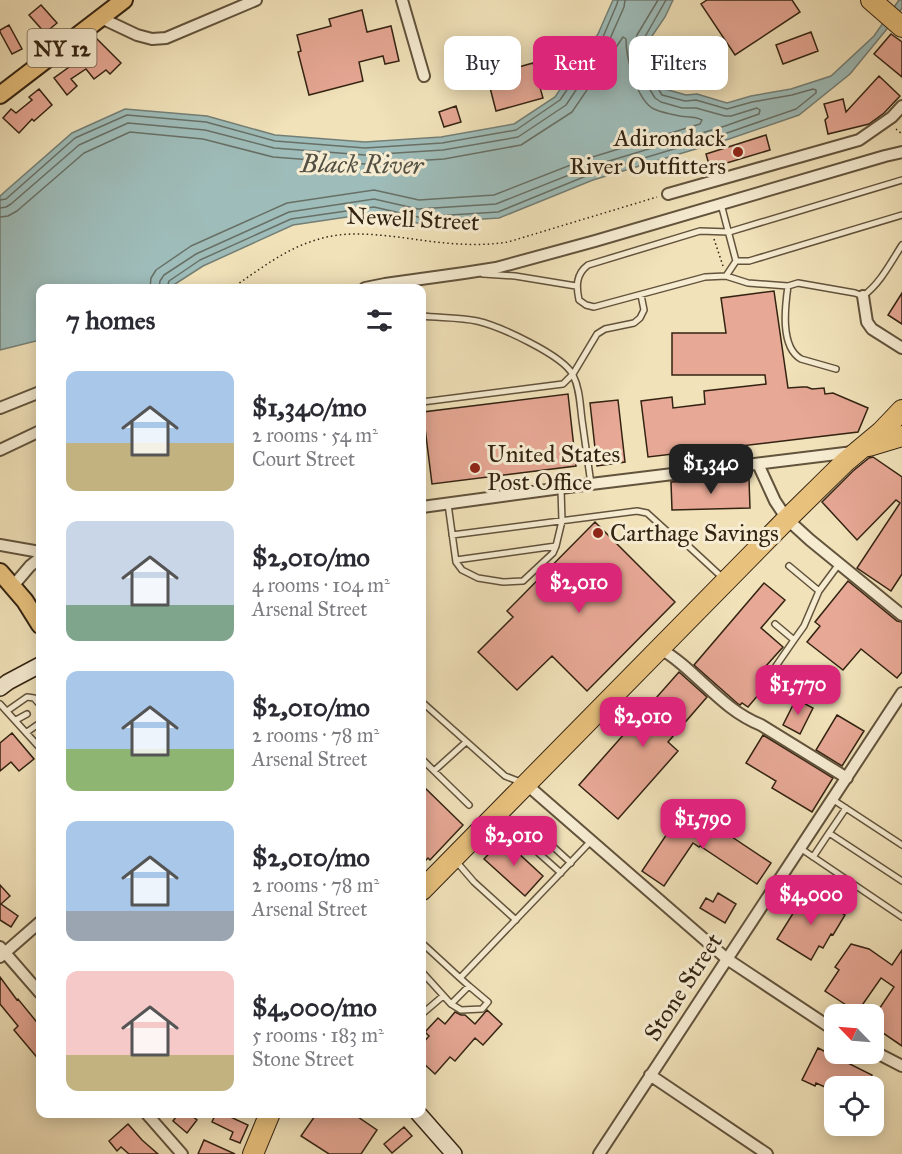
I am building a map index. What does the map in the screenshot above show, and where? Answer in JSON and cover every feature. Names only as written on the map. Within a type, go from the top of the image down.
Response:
[{"type":"highway","points":[[872,0],[902,27]]},
{"type":"highway","points":[[426,886],[787,519],[902,410]]},
{"type":"highway","points":[[856,452],[870,445],[902,436]]},
{"type":"highway","points":[[255,1153],[268,1118]]},
{"type":"main road","name":"NY 12","points":[[0,96],[111,7]]},
{"type":"main road","points":[[0,572],[25,601],[36,619]]},
{"type":"main road","points":[[0,688],[36,667]]},
{"type":"main road","points":[[422,1118],[454,1154]]},
{"type":"street","points":[[111,7],[137,35],[152,39],[166,38],[256,0]]},
{"type":"street","points":[[402,0],[424,76]]},
{"type":"street","points":[[668,194],[859,140],[892,117],[902,106]]},
{"type":"street","points":[[385,284],[495,268],[902,152]]},
{"type":"street","points":[[863,296],[867,322],[872,329],[902,348]]},
{"type":"street","points":[[0,408],[36,394]]},
{"type":"street","points":[[0,450],[36,433]]},
{"type":"street","points":[[426,507],[856,452]]},
{"type":"street","points":[[758,464],[775,501],[787,519],[902,615]]},
{"type":"street","points":[[0,545],[36,551]]},
{"type":"street","points":[[13,586],[36,561]]},
{"type":"street","points":[[659,648],[672,655],[724,702],[748,720],[761,725],[847,778]]},
{"type":"street","name":"Stone Street","points":[[599,1154],[902,693]]},
{"type":"street","points":[[525,784],[727,958],[824,1023]]},
{"type":"street","points":[[36,925],[2,952],[36,989]]},
{"type":"street","points":[[884,1057],[902,1066]]},
{"type":"street","points":[[650,1075],[767,1154]]},
{"type":"street","points":[[150,1118],[182,1154]]},
{"type":"lane","points":[[902,180],[729,232],[700,231],[588,265],[580,274],[576,286],[579,300],[594,307],[705,278],[726,276],[748,283],[788,286],[798,283],[863,296],[878,281],[902,245]]},
{"type":"lane","points":[[721,204],[736,261],[726,276]]},
{"type":"lane","points":[[736,261],[749,261],[902,215]]},
{"type":"lane","points":[[464,273],[514,276],[576,286]]},
{"type":"lane","points":[[788,286],[784,315],[790,350],[801,359],[836,369]]},
{"type":"lane","points":[[426,401],[563,384],[573,374],[597,334],[605,329],[634,323],[640,318],[644,310],[640,295]]},
{"type":"lane","points":[[426,316],[476,320],[500,328],[562,362],[573,374],[579,391],[591,484]]},
{"type":"lane","points":[[448,504],[456,562],[462,570],[478,578],[503,582],[523,581],[553,552],[556,546],[562,521],[561,489]]},
{"type":"lane","points":[[452,535],[644,511],[669,533],[685,543],[726,581]]},
{"type":"lane","points":[[456,560],[556,546]]},
{"type":"lane","points":[[776,666],[804,626],[819,591],[839,564]]},
{"type":"lane","points":[[789,566],[819,591]]},
{"type":"lane","points":[[775,624],[794,640]]},
{"type":"lane","points":[[7,711],[27,697],[34,698],[36,702]]},
{"type":"lane","points":[[0,704],[36,743]]},
{"type":"lane","points":[[426,706],[505,776],[525,784]]},
{"type":"lane","points":[[16,720],[27,714]]},
{"type":"lane","points":[[27,732],[36,726]]},
{"type":"lane","points":[[434,771],[466,742]]},
{"type":"lane","points":[[426,763],[469,805]]},
{"type":"lane","points":[[832,800],[902,845]]},
{"type":"lane","points":[[813,857],[846,808]]},
{"type":"lane","points":[[561,873],[516,833],[526,822],[571,863]]},
{"type":"lane","points":[[829,832],[902,881]]},
{"type":"lane","points":[[460,978],[591,841]]},
{"type":"lane","points":[[800,848],[902,917]]},
{"type":"lane","points":[[453,858],[474,882],[516,920]]},
{"type":"lane","points":[[426,947],[488,1002],[482,1009],[461,1010],[451,1004],[426,977]]},
{"type":"lane","points":[[451,1004],[470,986]]},
{"type":"lane","points":[[426,1011],[443,996]]},
{"type":"path","name":"Newell Street","points":[[238,284],[290,249],[317,239],[359,233],[488,245],[508,242],[668,194]]},
{"type":"path","points":[[711,231],[726,276]]},
{"type":"water","name":"Black River","points":[[613,0],[673,0],[652,36],[629,36],[629,90],[668,90],[686,95],[697,94],[727,103],[791,89],[831,76],[874,36],[899,0],[902,0],[902,8],[895,19],[850,74],[799,115],[729,139],[593,180],[499,218],[417,223],[374,213],[293,225],[203,266],[175,284],[36,284],[36,341],[0,350],[0,196],[72,133],[125,109],[207,116],[275,135],[365,142],[441,137],[514,124],[555,97],[560,90],[617,90],[617,36],[597,36]]},
{"type":"building","points":[[707,0],[792,0],[800,12],[735,55],[728,44],[728,36],[722,36],[701,4]]},
{"type":"building","points":[[41,5],[57,23],[45,33],[29,15]]},
{"type":"building","points":[[362,10],[367,32],[391,26],[399,61],[385,64],[383,56],[359,62],[363,81],[309,95],[298,52],[301,51],[297,35],[331,26],[329,19]]},
{"type":"building","points":[[9,25],[22,49],[12,54],[0,32]]},
{"type":"building","points":[[811,32],[818,51],[783,64],[776,45]]},
{"type":"building","points":[[891,34],[902,42],[902,77],[874,54]]},
{"type":"building","points":[[94,36],[121,63],[110,74],[106,70],[94,79],[86,69],[71,79],[77,86],[67,95],[54,78],[90,52],[83,45]]},
{"type":"building","points":[[533,63],[533,90],[541,90],[543,98],[496,111],[491,90],[521,90],[521,66]]},
{"type":"building","points":[[879,76],[900,96],[884,113],[869,124],[828,134],[825,120],[828,117],[824,104],[843,99],[846,112]]},
{"type":"building","points":[[39,89],[52,105],[34,121],[32,119],[19,133],[3,118],[11,109],[16,113],[32,100],[29,97]]},
{"type":"building","points":[[456,106],[461,122],[444,127],[439,112]]},
{"type":"building","name":"Adirondack River Outfitters","points":[[766,135],[770,150],[710,168],[706,154]]},
{"type":"building","points":[[774,291],[788,388],[824,388],[825,394],[833,393],[868,408],[858,432],[648,457],[641,401],[672,397],[673,408],[705,404],[704,391],[766,384],[765,375],[672,375],[672,333],[726,333],[721,298]]},
{"type":"building","points":[[902,293],[902,324],[888,315]]},
{"type":"building","points":[[568,394],[576,466],[432,484],[426,436],[426,412]]},
{"type":"building","points":[[618,400],[625,462],[597,466],[590,403]]},
{"type":"building","points":[[873,457],[902,477],[902,574],[891,591],[857,568],[900,503],[896,500],[857,540],[822,502],[853,471]]},
{"type":"building","points":[[749,479],[750,508],[672,510],[671,482]]},
{"type":"building","points":[[595,522],[675,602],[587,691],[552,656],[517,690],[478,652],[513,617],[507,611]]},
{"type":"building","points":[[848,581],[897,621],[902,622],[902,672],[897,678],[861,649],[843,670],[807,642],[820,626],[815,622]]},
{"type":"building","points":[[764,583],[785,600],[761,628],[783,647],[766,666],[776,674],[748,707],[737,703],[694,665]]},
{"type":"building","points":[[679,672],[707,697],[668,742],[678,751],[618,819],[579,785]]},
{"type":"building","points":[[796,699],[813,708],[800,734],[783,725]]},
{"type":"building","points":[[837,715],[864,731],[842,766],[816,750]]},
{"type":"building","points":[[12,733],[34,759],[19,771],[11,762],[0,771],[0,743]]},
{"type":"building","points":[[763,735],[833,778],[812,812],[772,788],[776,781],[746,763]]},
{"type":"building","points":[[426,789],[463,825],[430,860],[428,858],[426,860]]},
{"type":"building","points":[[683,810],[712,829],[714,825],[771,863],[757,884],[693,843],[664,886],[642,871]]},
{"type":"building","points":[[503,839],[543,876],[525,896],[484,859]]},
{"type":"building","points":[[0,885],[10,896],[1,904],[18,916],[11,927],[0,920]]},
{"type":"building","points":[[807,891],[845,915],[833,935],[831,934],[823,948],[819,946],[811,960],[777,939]]},
{"type":"building","points":[[718,893],[736,904],[725,923],[700,908],[706,898],[713,902]]},
{"type":"building","points":[[851,944],[869,949],[892,965],[902,950],[902,1046],[884,1034],[882,1004],[894,987],[881,978],[863,1004],[844,1004],[825,991],[839,970],[835,967]]},
{"type":"building","points":[[0,977],[36,1021],[36,1056],[14,1030],[18,1026],[0,1004]]},
{"type":"building","points":[[487,1010],[502,1024],[483,1045],[475,1038],[455,1061],[450,1057],[435,1074],[426,1066],[426,1039],[429,1036],[426,1031],[438,1018],[445,1024],[455,1012],[465,1015],[475,1024]]},
{"type":"building","points":[[818,1048],[824,1051],[824,1064],[850,1064],[872,1075],[824,1076],[824,1087],[816,1083],[815,1086],[802,1080]]},
{"type":"building","points":[[175,1118],[197,1120],[187,1133],[173,1121]]},
{"type":"building","points":[[214,1118],[233,1118],[248,1125],[240,1143],[230,1139],[233,1132],[212,1122]]},
{"type":"building","points":[[314,1118],[359,1118],[377,1130],[361,1154],[329,1154],[301,1136]]},
{"type":"building","points":[[128,1124],[158,1154],[129,1154],[121,1147],[117,1151],[109,1141]]},
{"type":"building","points":[[404,1127],[412,1136],[392,1153],[384,1144]]},
{"type":"building","points":[[204,1140],[235,1154],[198,1154]]},
{"type":"place","name":"Adirondack River Outfitters","points":[[738,152]]},
{"type":"place","name":"United States Post Office","points":[[475,468]]},
{"type":"place","name":"Carthage Savings","points":[[598,533]]}]
